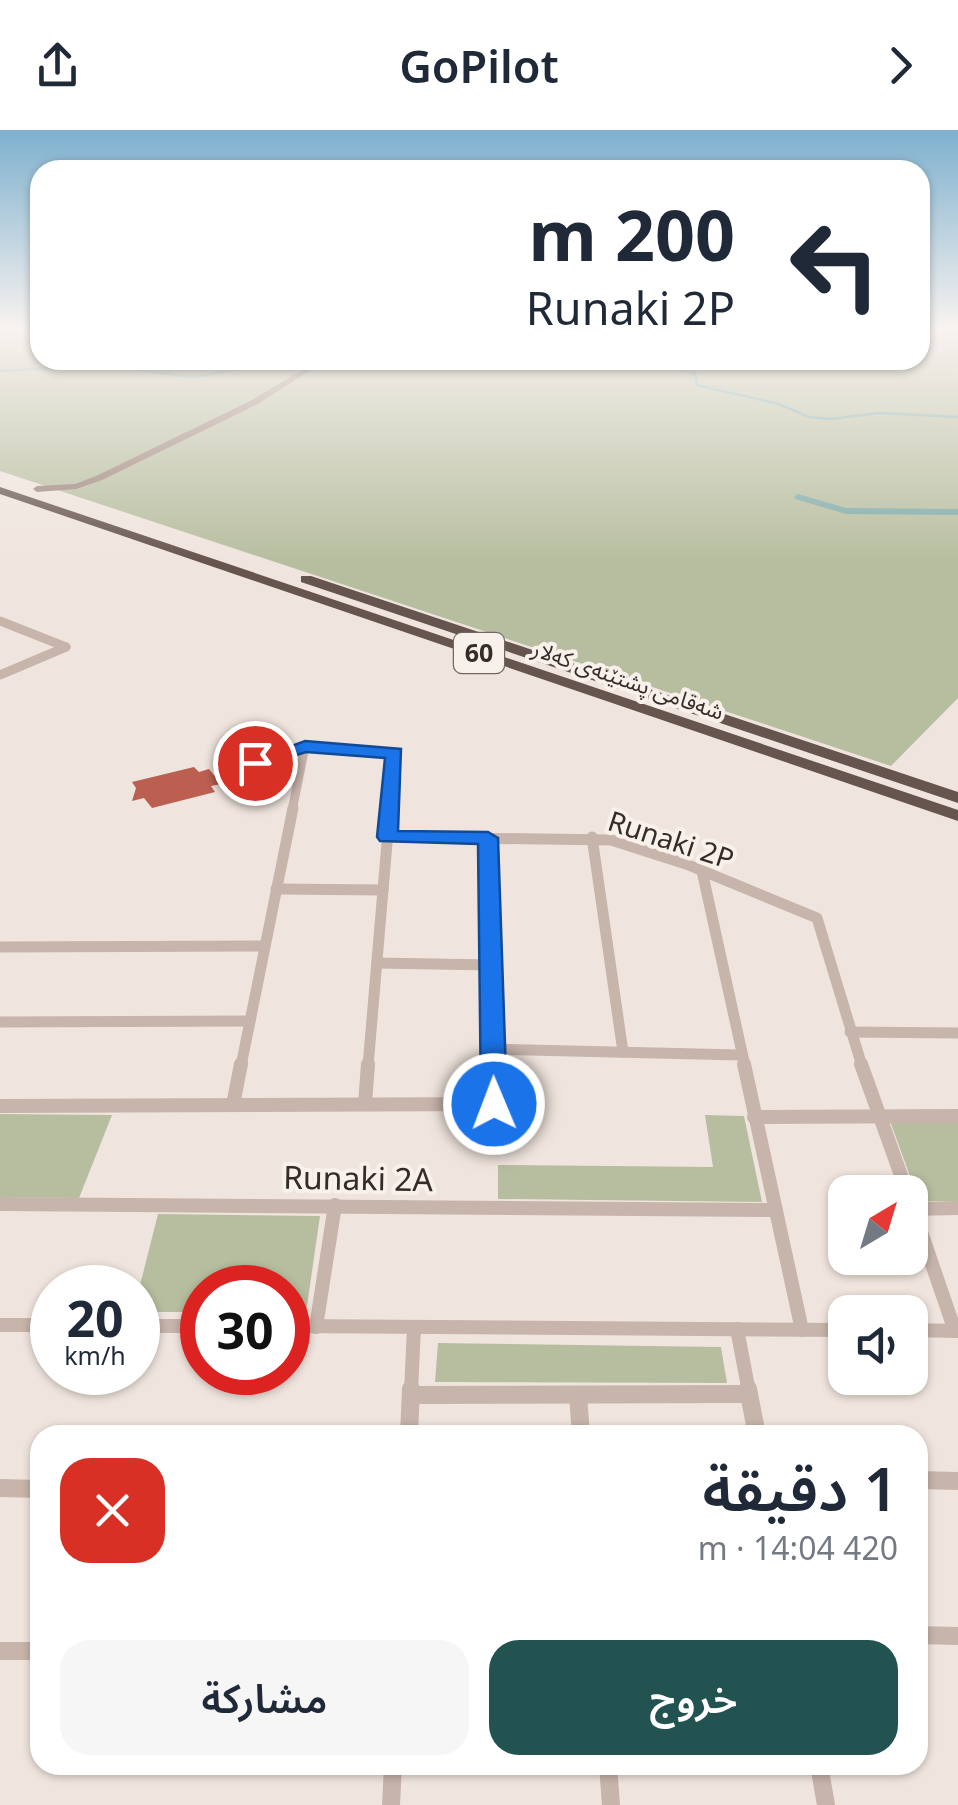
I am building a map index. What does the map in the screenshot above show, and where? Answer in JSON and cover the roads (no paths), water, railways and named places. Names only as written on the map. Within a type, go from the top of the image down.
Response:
[{"type":"highway","name":"شەقامی پشتێنەی کەلار","points":[[0,477],[958,798]]},
{"type":"highway","name":"شەقامی پشتێنەی کەلار","points":[[0,490],[958,816]]},
{"type":"highway","points":[[381,620],[400,610]]},
{"type":"main road","points":[[37,489],[85,484],[246,406]]},
{"type":"main road","points":[[71,500],[85,484]]},
{"type":"street","points":[[0,621],[66,647],[0,675]]},
{"type":"street","points":[[0,630],[12,625]]},
{"type":"street","points":[[233,1105],[305,746]]},
{"type":"street","points":[[232,770],[305,746],[395,753],[365,1104]]},
{"type":"street","name":"Runaki 2P","points":[[387,837],[611,840],[702,871],[817,918],[850,1032]]},
{"type":"street","points":[[592,837],[623,1052]]},
{"type":"street","points":[[0,1106],[494,1104],[488,838]]},
{"type":"street","points":[[702,871],[802,1330]]},
{"type":"street","points":[[276,889],[383,890]]},
{"type":"street","points":[[0,946],[265,946]]},
{"type":"street","points":[[377,962],[490,964]]},
{"type":"street","points":[[0,1022],[250,1021]]},
{"type":"street","points":[[901,1175],[850,1032],[958,1033]]},
{"type":"street","points":[[492,1049],[740,1054]]},
{"type":"street","points":[[754,1116],[958,1116]]},
{"type":"street","name":"Runaki 2A","points":[[0,1204],[776,1210]]},
{"type":"street","points":[[316,1326],[335,1205]]},
{"type":"street","points":[[928,1205],[958,1208]]},
{"type":"street","points":[[928,1249],[957,1330],[928,1330]]},
{"type":"street","points":[[0,1325],[30,1325]]},
{"type":"street","points":[[310,1326],[828,1330]]},
{"type":"street","points":[[410,1425],[414,1327]]},
{"type":"street","points":[[737,1329],[755,1425]]},
{"type":"street","points":[[578,1394],[581,1425]]},
{"type":"street","points":[[411,1395],[749,1394]]},
{"type":"street","points":[[928,1480],[958,1481]]},
{"type":"street","points":[[0,1488],[30,1488]]},
{"type":"street","points":[[928,1635],[958,1636]]},
{"type":"street","points":[[0,1651],[30,1651]]},
{"type":"street","points":[[391,1805],[392,1775]]},
{"type":"street","points":[[609,1775],[611,1805]]},
{"type":"street","points":[[821,1775],[826,1805]]},
{"type":"waterway","points":[[784,406],[809,417],[830,419],[879,413],[958,417]]},
{"type":"waterway","points":[[798,497],[846,511],[958,512]]}]
